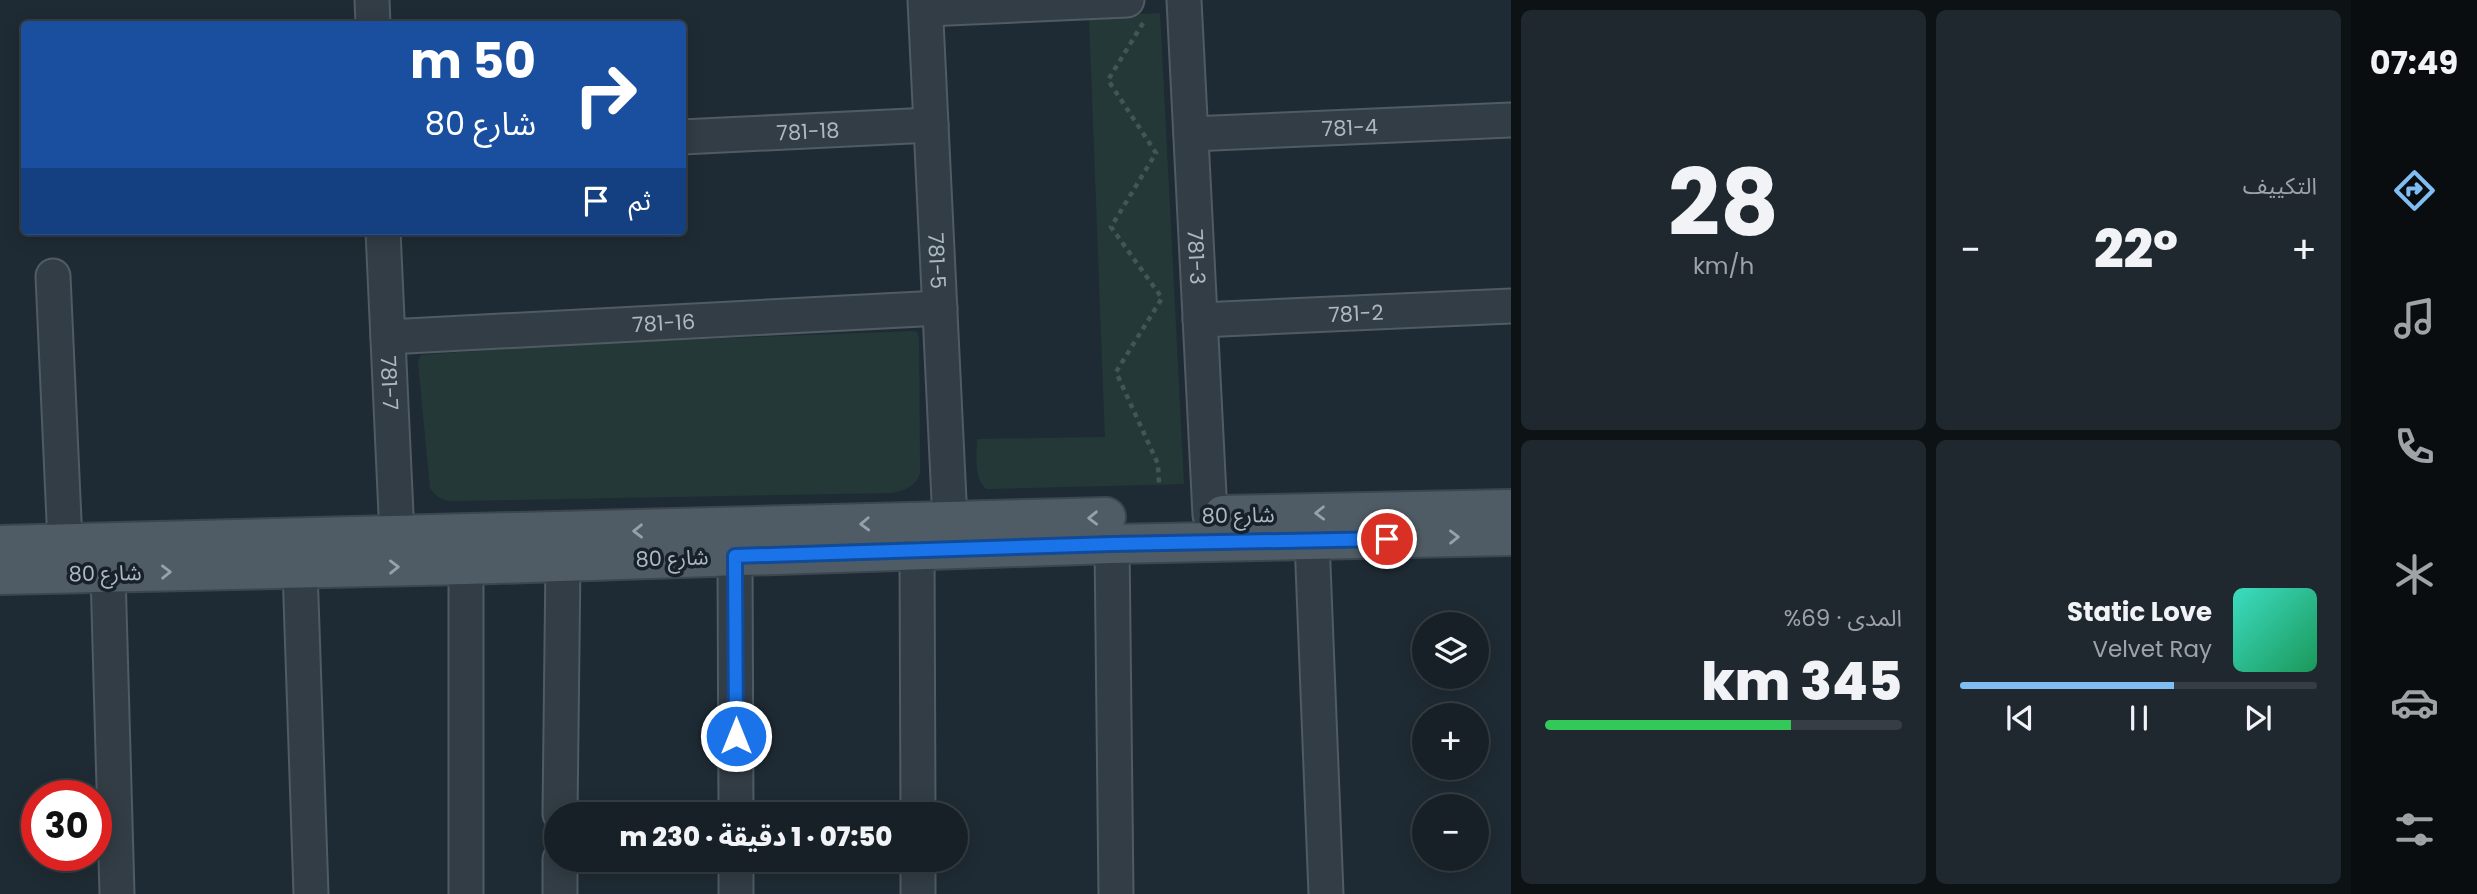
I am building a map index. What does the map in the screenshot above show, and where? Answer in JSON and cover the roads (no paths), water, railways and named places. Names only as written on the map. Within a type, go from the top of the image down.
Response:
[{"type":"main road","name":"شارع 80","points":[[0,575],[108,573],[397,536],[1511,509]]},
{"type":"main road","name":"شارع 80","points":[[0,545],[65,543],[249,554],[300,569],[1112,544],[1511,536]]},
{"type":"street","points":[[372,0],[373,21]]},
{"type":"street","name":"781-3","points":[[1184,0],[1210,515]]},
{"type":"street","points":[[926,4],[1138,7]]},
{"type":"street","name":"781-5","points":[[926,4],[950,521]]},
{"type":"street","name":"781-4","points":[[1191,134],[1511,120]]},
{"type":"street","name":"781-18","points":[[686,137],[932,125]]},
{"type":"street","name":"781-7","points":[[383,235],[397,536]]},
{"type":"street","points":[[53,276],[65,543]]},
{"type":"street","name":"781-2","points":[[1200,320],[1511,306]]},
{"type":"street","name":"781-16","points":[[388,337],[940,308]]},
{"type":"street","points":[[1312,540],[1326,894]]},
{"type":"street","points":[[1112,544],[1115,894]]},
{"type":"street","points":[[917,550],[918,802]]},
{"type":"street","points":[[735,556],[736,802]]},
{"type":"street","points":[[560,802],[563,561]]},
{"type":"street","points":[[466,565],[466,894]]},
{"type":"street","points":[[300,569],[311,894]]},
{"type":"street","points":[[108,573],[117,894]]},
{"type":"street","points":[[560,872],[560,894]]},
{"type":"street","points":[[736,872],[736,894]]},
{"type":"street","points":[[918,872],[918,894]]}]
